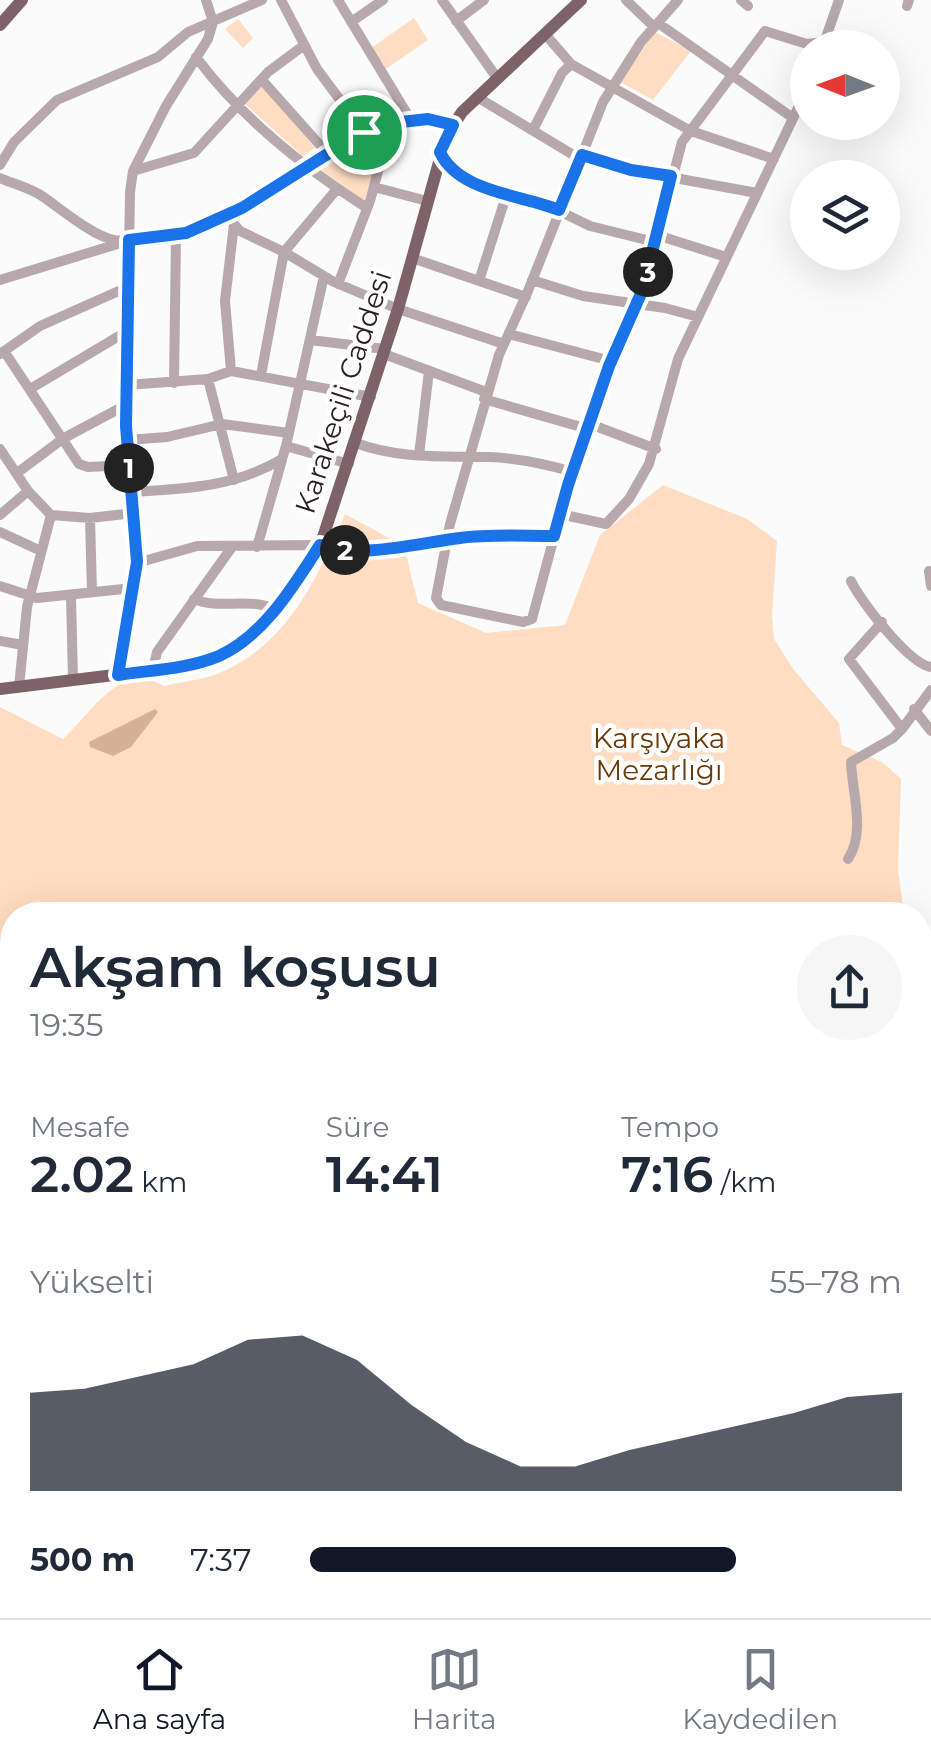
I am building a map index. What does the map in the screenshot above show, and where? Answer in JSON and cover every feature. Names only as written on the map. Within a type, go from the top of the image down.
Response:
[{"type":"main road","points":[[0,25],[22,0]]},
{"type":"main road","name":"Karakeçili Caddesi","points":[[0,689],[188,666],[222,655],[260,626],[275,609],[320,545],[398,310],[440,152],[453,125],[579,1]]},
{"type":"street","points":[[118,675],[137,563],[126,405],[133,171],[179,80],[208,40],[213,22],[206,0]]},
{"type":"street","points":[[0,165],[14,142],[57,100],[158,57],[188,32],[262,0]]},
{"type":"street","points":[[281,0],[304,46],[364,132]]},
{"type":"street","points":[[338,0],[412,120]]},
{"type":"street","points":[[351,22],[383,0]]},
{"type":"street","points":[[442,0],[497,78]]},
{"type":"street","points":[[456,20],[484,0]]},
{"type":"street","points":[[626,0],[656,25],[790,116]]},
{"type":"street","points":[[678,0],[612,86],[506,339],[468,458],[446,542],[437,602],[526,622],[533,617],[572,472],[636,303],[682,142],[765,31],[790,40]]},
{"type":"street","points":[[828,30],[839,0]]},
{"type":"street","points":[[544,34],[571,64],[691,130],[774,159]]},
{"type":"street","points":[[133,171],[194,153],[236,103],[304,46]]},
{"type":"street","points":[[196,57],[236,103],[305,168],[367,208]]},
{"type":"street","points":[[533,130],[562,73],[571,64]]},
{"type":"street","points":[[262,80],[327,153]]},
{"type":"street","points":[[477,98],[581,157],[757,193]]},
{"type":"street","points":[[0,178],[32,190],[108,238],[176,236],[230,220],[364,132],[391,122],[412,120],[453,125]]},
{"type":"street","points":[[338,284],[374,187],[391,122]]},
{"type":"street","points":[[560,514],[609,523],[642,479],[656,449],[678,359],[790,124]]},
{"type":"street","points":[[440,152],[452,171],[472,182],[559,210],[590,226],[726,257]]},
{"type":"street","points":[[374,187],[427,201]]},
{"type":"street","points":[[261,376],[284,252],[337,189]]},
{"type":"street","points":[[479,281],[507,193]]},
{"type":"street","points":[[230,220],[240,230],[338,284],[398,310],[506,339],[612,361]]},
{"type":"street","points":[[230,220],[225,301],[232,371]]},
{"type":"street","points":[[174,383],[176,236]]},
{"type":"street","points":[[0,280],[129,240]]},
{"type":"street","points":[[412,258],[526,297]]},
{"type":"street","points":[[258,546],[286,446],[324,276]]},
{"type":"street","points":[[532,280],[583,296],[636,303],[698,318]]},
{"type":"street","points":[[129,465],[79,464],[2,352],[40,326],[130,286]]},
{"type":"street","points":[[30,388],[128,330]]},
{"type":"street","points":[[310,340],[384,352],[485,396],[656,449]]},
{"type":"street","points":[[127,385],[208,379],[232,371],[370,397]]},
{"type":"street","points":[[419,455],[429,371]]},
{"type":"street","points":[[208,379],[234,480]]},
{"type":"street","points":[[17,473],[64,438],[126,405]]},
{"type":"street","points":[[127,440],[166,437],[222,424],[289,433]]},
{"type":"street","points":[[356,443],[419,455],[511,459],[572,472]]},
{"type":"street","points":[[286,446],[349,464]]},
{"type":"street","points":[[0,449],[28,490],[52,515],[90,518],[134,513]]},
{"type":"street","points":[[131,492],[234,480],[255,475],[282,459]]},
{"type":"street","points":[[0,515],[28,490]]},
{"type":"street","points":[[20,686],[30,597],[52,515]]},
{"type":"street","points":[[90,518],[92,592]]},
{"type":"street","points":[[0,532],[41,551]]},
{"type":"street","points":[[137,563],[186,548],[320,545],[344,550],[457,538],[554,536]]},
{"type":"street","points":[[153,670],[156,652],[232,547]]},
{"type":"street","points":[[929,571],[931,586]]},
{"type":"street","points":[[852,582],[862,603],[912,660],[931,667]]},
{"type":"street","points":[[0,586],[30,597],[133,588]]},
{"type":"street","points":[[71,596],[74,680]]},
{"type":"street","points":[[194,600],[258,604],[275,609]]},
{"type":"street","points":[[882,622],[848,659],[902,729]]},
{"type":"street","points":[[0,641],[23,646]]},
{"type":"street","points":[[848,859],[853,852],[856,813],[852,762],[893,738],[931,690]]},
{"type":"street","points":[[914,709],[931,731]]},
{"type":"green space","points":[[414,18],[428,40],[386,69],[371,48]]},
{"type":"green space","points":[[238,19],[253,38],[243,48],[225,29]]},
{"type":"green space","points":[[655,32],[691,51],[653,100],[620,82]]},
{"type":"green space","points":[[263,85],[315,148],[303,156],[244,103]]},
{"type":"green space","points":[[378,134],[384,140],[364,201],[316,166]]},
{"type":"green space","name":"Karşıyaka Mezarlığı","points":[[663,485],[747,519],[777,541],[774,639],[794,670],[839,723],[842,745],[882,762],[901,779],[898,869],[902,902],[0,902],[0,707],[63,739],[120,684],[148,680],[164,686],[211,676],[241,662],[263,646],[297,607],[345,514],[404,546],[418,603],[486,633],[565,625],[600,535]]},
{"type":"shaded area","points":[[155,709],[158,712],[131,747],[113,756],[90,747],[89,742]]},
{"type":"route","points":[[428,119],[453,125],[440,152],[452,171],[472,182],[559,210],[582,155],[631,170],[671,176],[643,289],[609,366],[554,536],[457,538],[435,544],[344,550],[320,545],[260,626],[222,655],[188,666],[118,675],[137,562],[126,426],[129,240],[176,236],[227,216],[364,132],[409,120],[428,119]]}]
